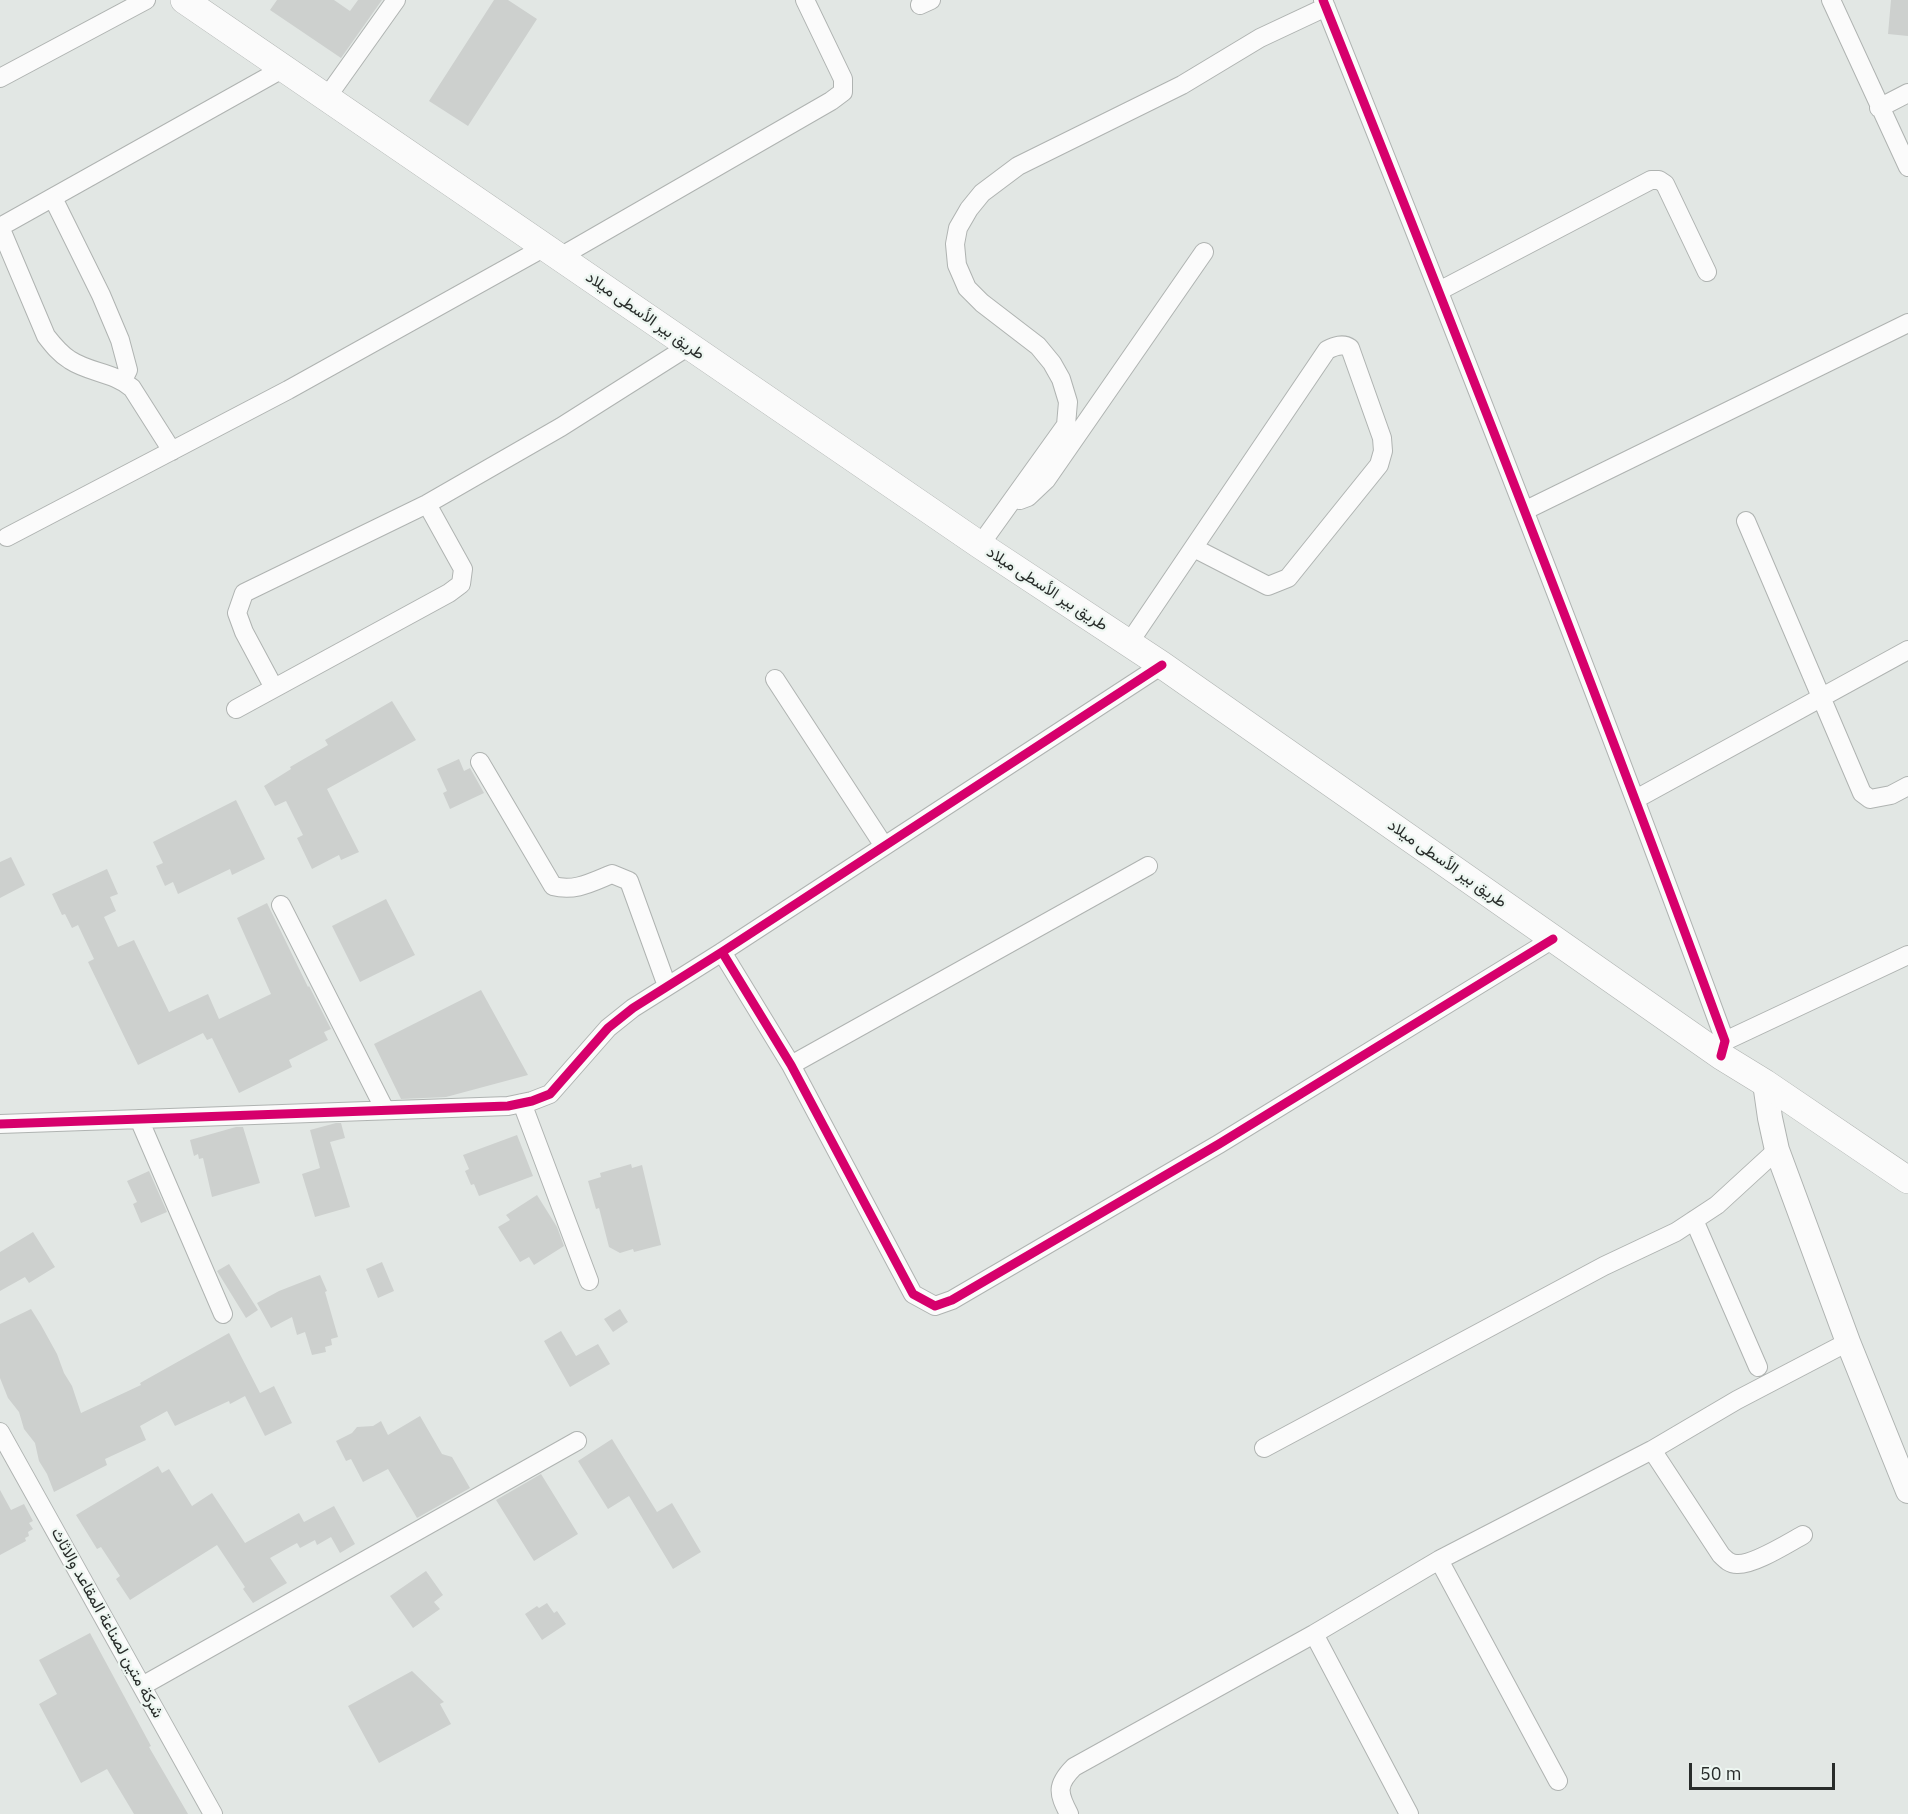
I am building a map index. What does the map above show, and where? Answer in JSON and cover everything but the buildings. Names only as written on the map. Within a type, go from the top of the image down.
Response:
[{"type":"main road","name":"طريق بير الأسطى ميلاد","points":[[184,0],[980,545],[1162,665],[1554,939],[1723,1048],[1765,1083],[1908,1180]]},
{"type":"main road","points":[[1765,1083],[1778,1150],[1848,1342],[1908,1491]]},
{"type":"street","points":[[0,78],[147,0]]},
{"type":"street","points":[[327,97],[396,0]]},
{"type":"street","points":[[7,537],[552,252],[831,101],[843,92],[843,79],[805,0]]},
{"type":"street","points":[[1831,0],[1908,167]]},
{"type":"street","points":[[980,545],[1066,425],[1068,402],[1061,380],[1038,346],[982,303],[967,288],[957,265],[955,244],[958,228],[969,209],[982,192],[1018,166],[1182,85],[1324,3],[1526,510],[1636,799],[1723,1048],[1908,955]]},
{"type":"street","points":[[172,451],[132,388],[123,381],[71,361],[58,351],[46,336],[0,227],[284,68]]},
{"type":"street","points":[[1879,108],[1908,93]]},
{"type":"street","points":[[1439,291],[1651,180],[1659,180],[1665,184],[1707,272]]},
{"type":"street","points":[[53,198],[101,295],[120,340],[128,370],[123,381]]},
{"type":"street","points":[[1013,502],[1028,497],[1046,480],[1204,252]]},
{"type":"street","points":[[1526,510],[1908,323]]},
{"type":"street","points":[[1129,643],[1327,350],[1335,346],[1346,345],[1350,348],[1382,438],[1383,451],[1379,465],[1288,578],[1268,586],[1194,548]]},
{"type":"street","points":[[274,688],[244,632],[237,613],[244,593],[427,504],[561,427],[689,346]]},
{"type":"street","points":[[236,710],[461,584],[463,569],[427,504]]},
{"type":"street","points":[[1746,521],[1862,793],[1870,799],[1879,798],[1908,786]]},
{"type":"street","points":[[1636,799],[1908,650]]},
{"type":"street","points":[[0,1124],[508,1106],[550,1094],[608,1028],[667,986],[723,952],[1162,665]]},
{"type":"street","points":[[775,679],[884,846]]},
{"type":"street","points":[[480,762],[553,886],[565,889],[579,887],[612,874],[629,881],[667,986]]},
{"type":"street","points":[[790,1065],[1148,866]]},
{"type":"street","points":[[281,905],[385,1110]]},
{"type":"street","points":[[723,952],[790,1065],[913,1294],[935,1306],[952,1300],[1219,1144],[1554,939]]},
{"type":"street","points":[[522,1103],[590,1281]]},
{"type":"street","points":[[139,1119],[223,1314]]},
{"type":"street","points":[[1264,1448],[1436,1355],[1694,1221],[1724,1198],[1778,1150]]},
{"type":"street","points":[[1694,1221],[1758,1367]]},
{"type":"street","points":[[1069,1814],[1062,1800],[1060,1789],[1063,1778],[1074,1767],[1314,1634],[1438,1560],[1652,1450],[1737,1400],[1848,1342]]},
{"type":"street","name":"شركة متين لصناعة المقاعد والاثاث","points":[[0,1432],[213,1814]]},
{"type":"street","points":[[142,1686],[577,1442]]},
{"type":"street","points":[[1652,1450],[1721,1555],[1729,1562],[1740,1565],[1752,1561],[1803,1535]]},
{"type":"street","points":[[1438,1560],[1558,1781]]},
{"type":"street","points":[[1314,1634],[1409,1814]]},
{"type":"cycle path","points":[[1323,0],[1628,780],[1725,1041],[1721,1056]]},
{"type":"cycle path","points":[[0,1124],[508,1106],[550,1094],[608,1028],[633,1008],[1162,665]]},
{"type":"cycle path","points":[[722,952],[791,1065],[913,1294],[935,1306],[952,1300],[1219,1144],[1553,939]]}]
